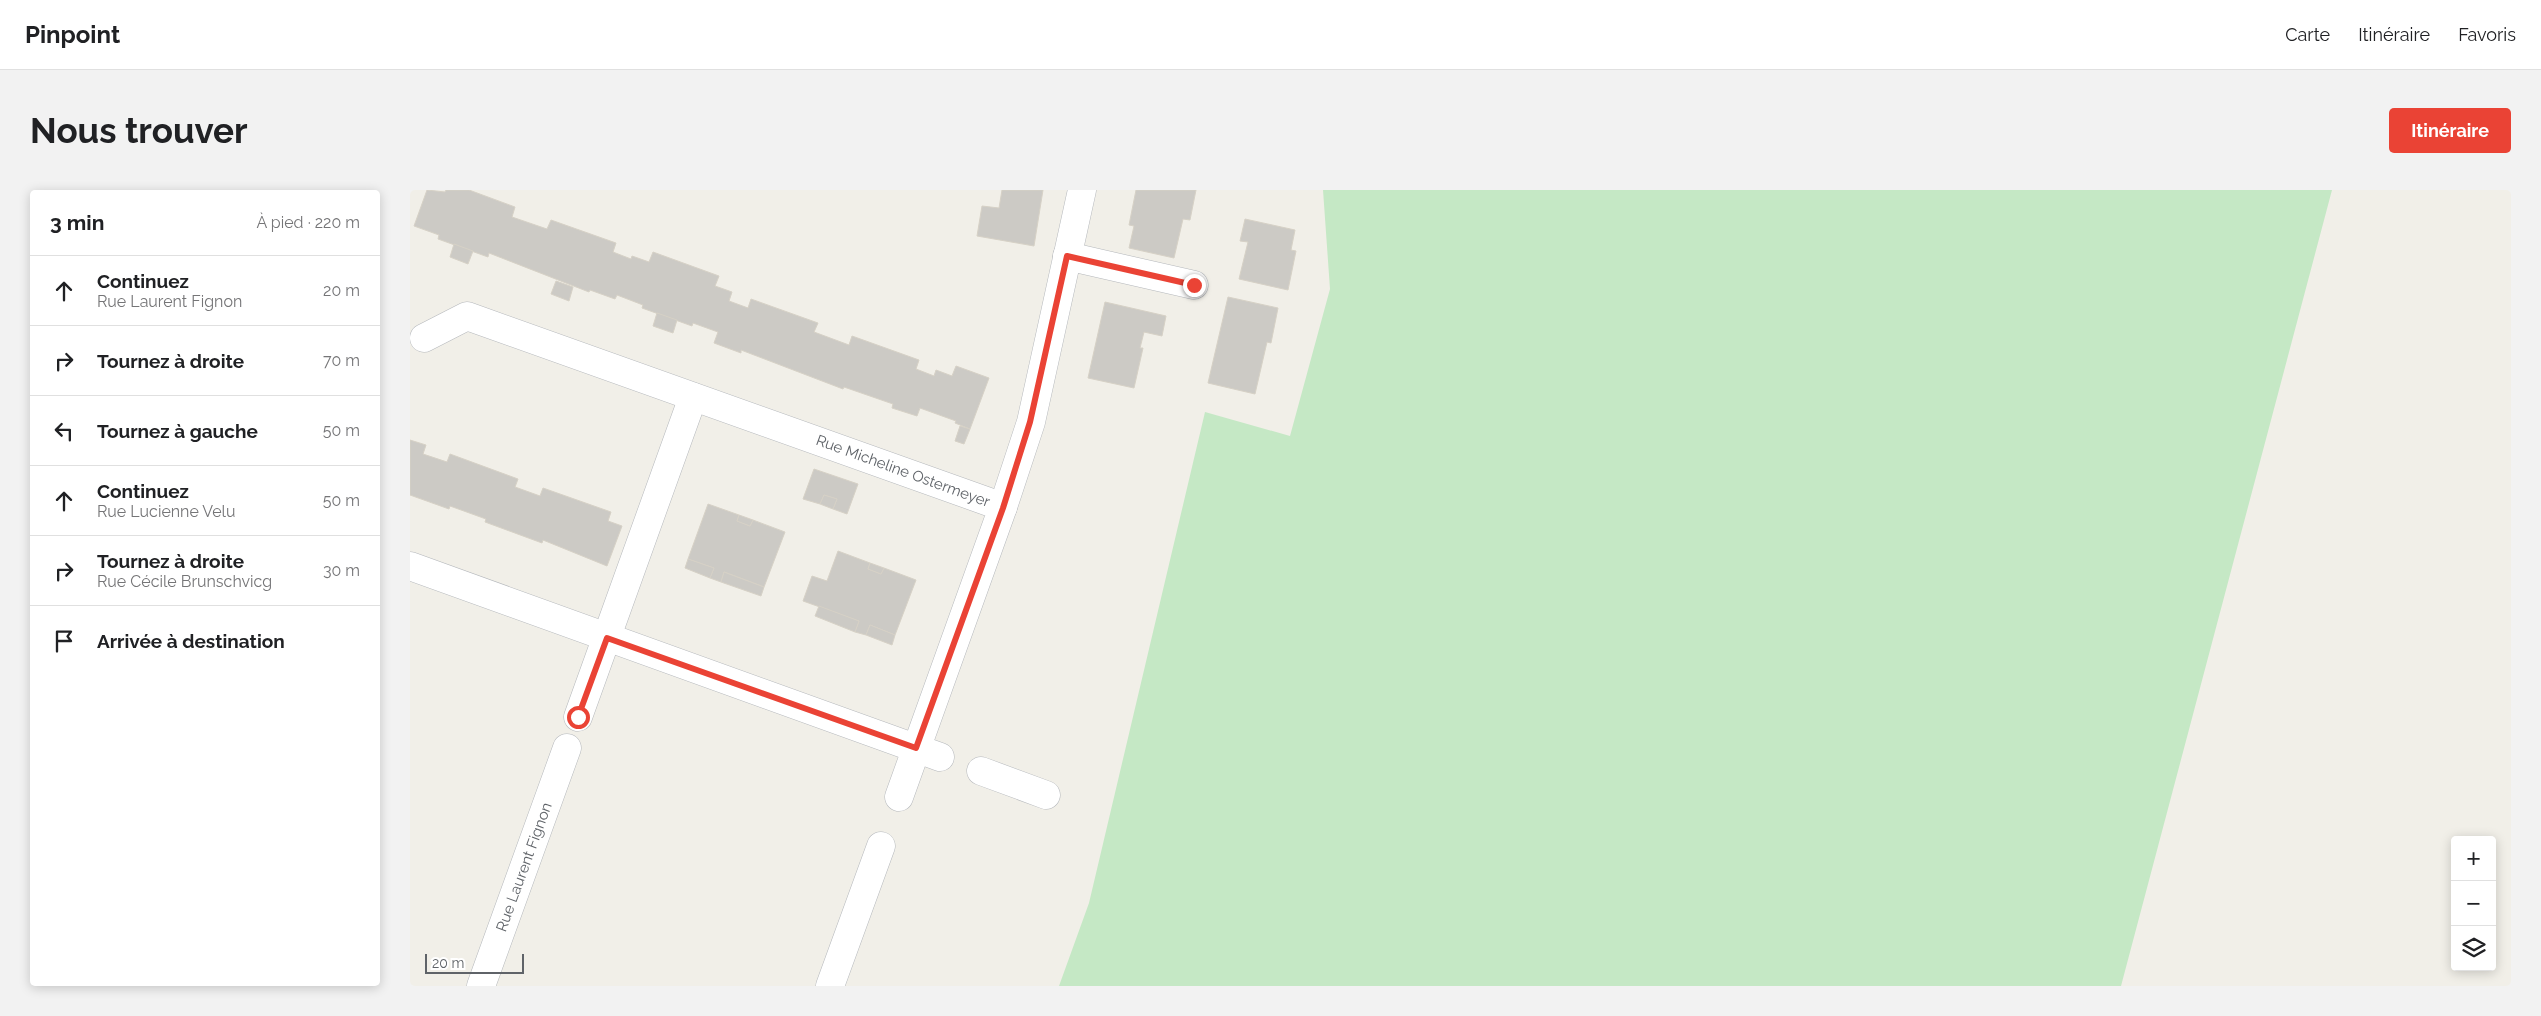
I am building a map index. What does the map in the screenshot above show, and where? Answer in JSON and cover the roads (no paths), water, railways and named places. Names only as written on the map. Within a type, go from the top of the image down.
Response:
[{"type":"street","points":[[1003,508],[1030,422],[1082,190]]},
{"type":"street","points":[[1067,256],[1194,285]]},
{"type":"street","name":"Rue Micheline Ostermeyer","points":[[424,338],[467,316],[1003,508],[928,753],[899,797]]},
{"type":"street","points":[[578,717],[693,397]]},
{"type":"street","points":[[410,566],[928,753]]},
{"type":"street","name":"Rue Laurent Fignon","points":[[481,986],[567,748]]},
{"type":"street","points":[[981,772],[1046,795]]},
{"type":"street","points":[[830,986],[882,846]]}]
